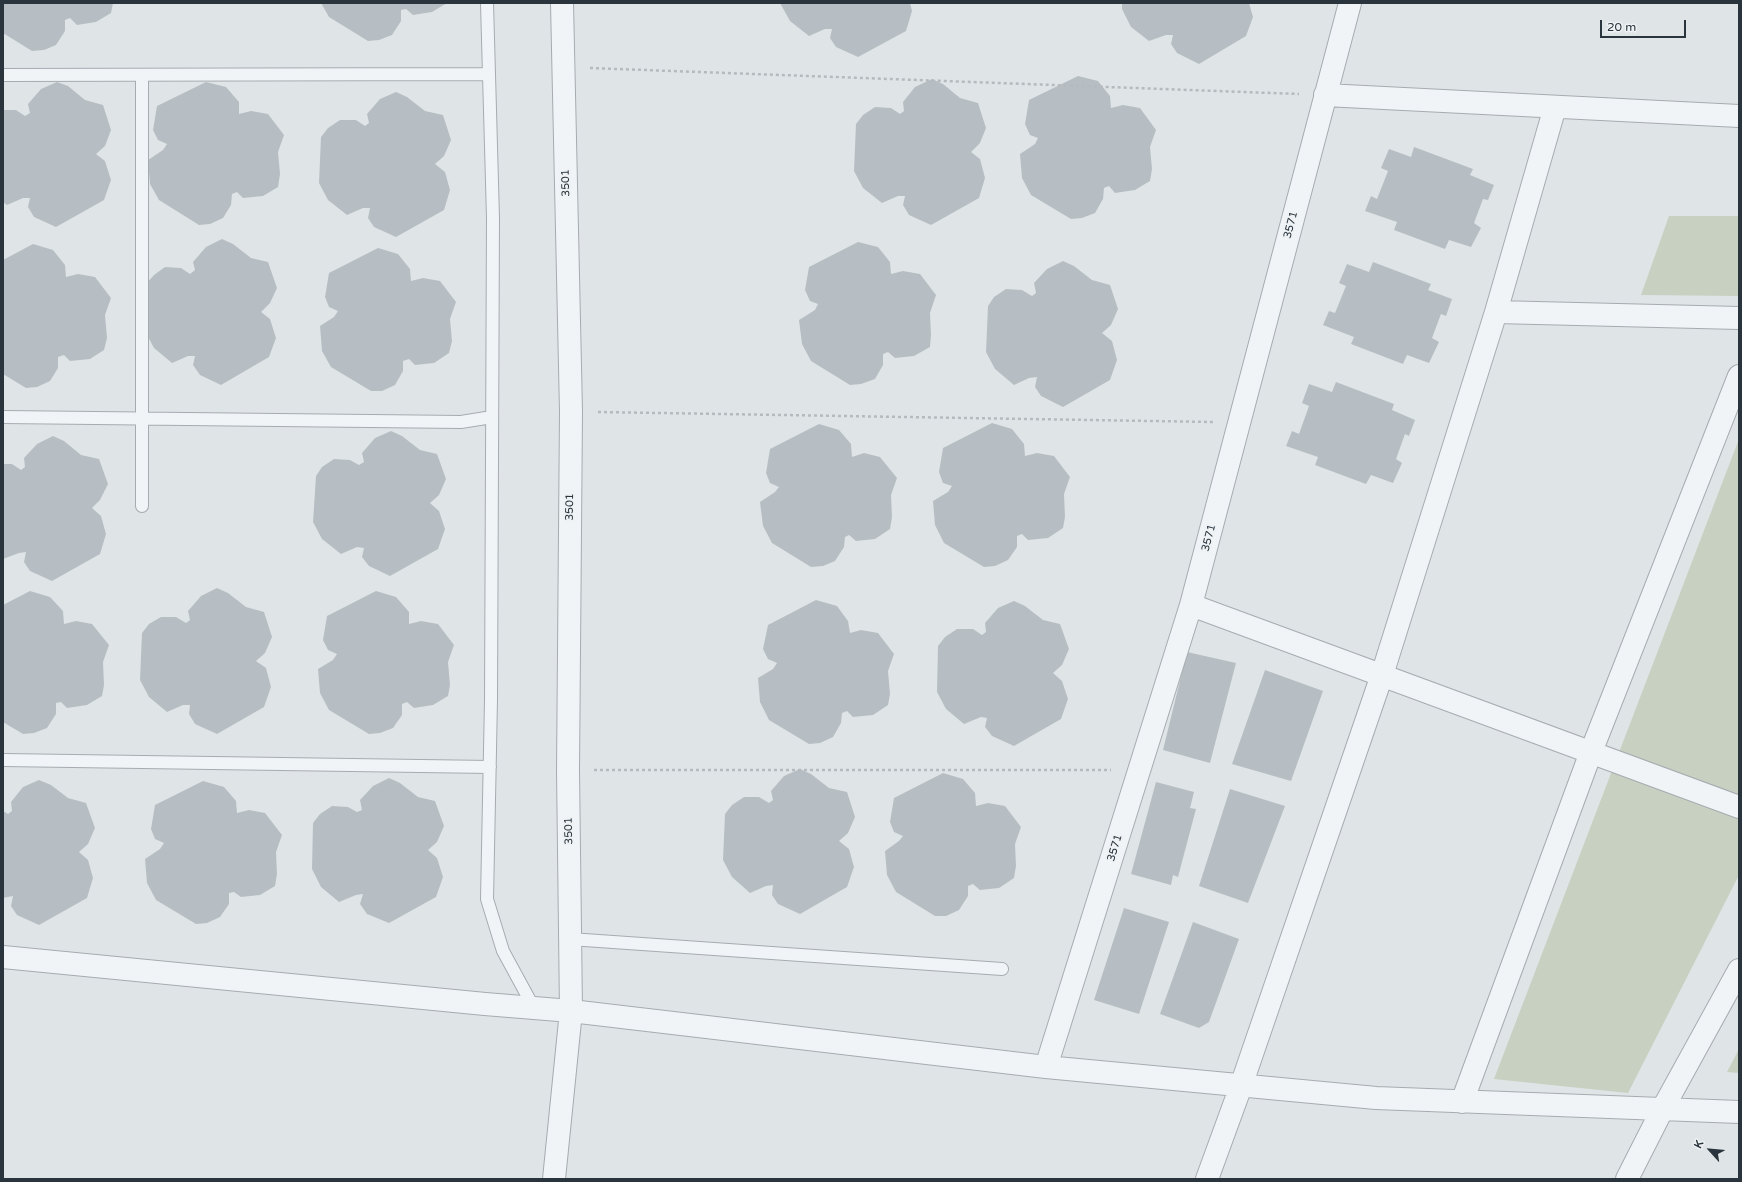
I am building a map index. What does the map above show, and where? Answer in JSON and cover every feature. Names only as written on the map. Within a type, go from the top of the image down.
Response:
[{"type":"street","name":"3501","points":[[554,1179],[571,1011],[568,770],[571,412],[562,3]]},
{"type":"street","name":"3571","points":[[1046,1067],[1191,604],[1350,3]]},
{"type":"street","points":[[1325,95],[1739,116]]},
{"type":"street","points":[[1207,1179],[1241,1086],[1382,675],[1496,312],[1556,107]]},
{"type":"street","points":[[1496,312],[1739,318]]},
{"type":"street","points":[[1462,1102],[1591,752],[1739,376]]},
{"type":"street","points":[[1191,604],[1739,807]]},
{"type":"street","points":[[3,957],[571,1011],[1046,1067],[1241,1086],[1376,1098],[1739,1112]]},
{"type":"street","points":[[1627,1179],[1662,1110],[1739,970]]},
{"type":"lane","points":[[487,3],[493,218],[490,767],[487,899],[503,951],[534,1008]]},
{"type":"lane","points":[[3,75],[489,74]]},
{"type":"lane","points":[[142,75],[142,506]]},
{"type":"lane","points":[[3,418],[461,422],[492,417]]},
{"type":"lane","points":[[3,760],[490,767]]},
{"type":"lane","points":[[570,939],[1002,969]]},
{"type":"path","points":[[564,67],[1325,95]]},
{"type":"path","points":[[571,412],[1239,422]]},
{"type":"path","points":[[568,770],[1139,770]]},
{"type":"green space","points":[[1669,216],[1739,216],[1739,296],[1641,295]]},
{"type":"green space","points":[[1739,439],[1739,875],[1628,1093],[1494,1079]]},
{"type":"green space","points":[[1739,1049],[1739,1073],[1727,1072]]},
{"type":"building","points":[[3,3],[113,3],[111,13],[96,22],[77,25],[70,18],[65,20],[65,31],[56,45],[44,50],[32,51],[3,33]]},
{"type":"building","points":[[321,3],[447,3],[432,12],[413,15],[406,9],[401,10],[401,21],[392,35],[379,40],[368,41],[329,17]]},
{"type":"building","points":[[780,3],[910,3],[912,11],[906,31],[858,57],[836,47],[830,38],[832,29],[825,29],[809,36],[790,21]]},
{"type":"building","points":[[1122,3],[1249,3],[1253,17],[1246,36],[1199,64],[1177,53],[1171,44],[1173,35],[1166,35],[1149,41],[1131,27],[1122,9]]},
{"type":"building","points":[[1078,76],[1098,81],[1110,96],[1111,108],[1123,105],[1140,108],[1156,130],[1150,147],[1152,169],[1150,181],[1135,190],[1115,193],[1109,186],[1104,188],[1103,199],[1095,213],[1082,218],[1071,219],[1031,195],[1022,178],[1020,154],[1035,144],[1038,138],[1030,135],[1025,124],[1029,100]]},
{"type":"building","points":[[932,79],[943,84],[960,98],[978,103],[986,128],[980,143],[971,152],[980,159],[985,178],[979,198],[931,225],[909,215],[903,205],[905,196],[898,196],[882,203],[863,188],[854,171],[856,124],[863,115],[875,107],[891,108],[900,114],[904,111],[903,102],[915,87]]},
{"type":"building","points":[[57,82],[68,86],[85,100],[103,105],[111,130],[105,146],[96,154],[105,161],[111,180],[104,200],[56,227],[34,217],[28,207],[30,198],[23,198],[7,205],[3,202],[3,110],[16,110],[25,116],[30,113],[28,104],[41,89]]},
{"type":"building","points":[[206,82],[226,87],[239,102],[239,114],[251,111],[268,114],[284,135],[278,152],[280,174],[278,187],[263,196],[243,198],[237,192],[232,194],[231,205],[223,218],[210,224],[199,225],[159,200],[150,184],[148,160],[163,150],[167,144],[158,140],[153,130],[157,106]]},
{"type":"building","points":[[396,92],[407,97],[425,111],[443,115],[451,140],[444,156],[435,164],[445,172],[450,190],[444,210],[396,237],[374,227],[368,218],[370,208],[363,208],[347,215],[328,200],[319,183],[321,137],[328,128],[340,120],[356,120],[365,126],[369,123],[367,114],[380,99]]},
{"type":"building","points":[[1414,147],[1473,169],[1470,175],[1494,185],[1488,200],[1483,199],[1474,223],[1481,228],[1471,247],[1449,240],[1445,249],[1394,230],[1397,222],[1365,211],[1371,196],[1377,199],[1388,171],[1381,168],[1389,149],[1411,157]]},
{"type":"building","points":[[222,239],[233,244],[251,258],[268,262],[277,288],[270,303],[261,312],[270,319],[276,338],[269,357],[221,385],[200,375],[193,365],[195,356],[188,356],[172,363],[154,348],[145,331],[146,284],[154,275],[165,267],[181,268],[190,274],[195,270],[193,262],[206,247]]},
{"type":"building","points":[[858,242],[878,247],[890,262],[891,274],[903,271],[920,274],[936,295],[930,313],[930,347],[914,356],[895,358],[888,352],[883,354],[883,365],[875,379],[861,384],[850,385],[811,361],[802,344],[799,320],[815,310],[818,304],[810,301],[805,290],[809,267]]},
{"type":"building","points":[[33,244],[53,250],[65,265],[66,277],[78,274],[95,277],[111,298],[105,315],[107,338],[104,350],[90,359],[70,361],[64,355],[58,357],[58,368],[50,381],[37,387],[26,388],[3,374],[3,260]]},
{"type":"building","points":[[378,248],[398,254],[410,269],[411,281],[423,278],[440,281],[456,302],[450,319],[452,341],[449,353],[434,363],[415,365],[409,359],[403,361],[403,371],[395,385],[382,391],[371,391],[331,367],[322,351],[320,326],[334,317],[338,311],[329,307],[325,297],[329,273]]},
{"type":"building","points":[[1063,261],[1074,266],[1092,280],[1110,285],[1118,309],[1111,325],[1102,333],[1112,341],[1117,360],[1110,380],[1063,407],[1041,396],[1035,387],[1037,377],[1029,378],[1014,385],[995,369],[986,352],[988,306],[994,297],[1006,289],[1022,290],[1032,296],[1036,293],[1034,283],[1047,269]]},
{"type":"building","points":[[1373,262],[1431,284],[1428,290],[1452,299],[1446,316],[1441,314],[1432,338],[1439,342],[1429,363],[1407,355],[1403,364],[1351,344],[1354,337],[1323,325],[1329,311],[1335,313],[1346,286],[1339,283],[1347,264],[1369,272]]},
{"type":"building","points":[[1336,382],[1394,404],[1392,410],[1415,420],[1409,436],[1405,434],[1396,459],[1402,463],[1393,483],[1371,475],[1366,484],[1315,465],[1318,457],[1286,446],[1292,431],[1299,434],[1309,406],[1302,403],[1309,384],[1332,392]]},
{"type":"building","points":[[992,423],[1012,429],[1024,444],[1025,456],[1037,453],[1054,456],[1070,477],[1064,494],[1065,517],[1063,528],[1048,538],[1028,540],[1022,534],[1017,536],[1017,547],[1008,560],[995,566],[984,567],[944,543],[935,525],[933,501],[948,492],[952,486],[943,483],[939,472],[943,448]]},
{"type":"building","points":[[819,424],[839,430],[851,444],[852,457],[864,453],[880,457],[897,478],[891,495],[892,517],[890,529],[875,539],[856,541],[849,535],[845,537],[844,547],[835,561],[823,566],[811,567],[772,543],[763,526],[760,502],[775,492],[779,487],[770,483],[766,473],[770,449]]},
{"type":"building","points":[[391,431],[402,436],[420,450],[437,454],[446,479],[439,495],[430,503],[439,511],[445,529],[438,549],[390,576],[369,566],[362,557],[364,548],[357,547],[341,554],[322,539],[313,522],[316,476],[322,467],[334,459],[350,460],[359,465],[364,462],[362,453],[375,438]]},
{"type":"building","points":[[53,436],[64,441],[81,455],[99,459],[108,484],[100,500],[92,508],[101,516],[106,534],[100,554],[52,581],[30,571],[24,562],[26,552],[3,559],[3,464],[12,464],[21,470],[25,467],[24,458],[37,444]]},
{"type":"building","points":[[217,588],[228,593],[246,607],[264,612],[272,637],[265,653],[256,661],[266,668],[271,687],[264,707],[217,734],[195,724],[189,714],[190,705],[183,705],[167,712],[149,697],[140,680],[142,633],[149,624],[161,617],[176,617],[186,623],[190,620],[188,611],[201,596]]},
{"type":"building","points":[[30,591],[50,597],[63,611],[64,624],[76,621],[92,624],[109,645],[103,662],[104,685],[102,696],[87,705],[67,708],[61,702],[56,703],[56,714],[47,728],[34,733],[23,734],[3,722],[3,605]]},
{"type":"building","points":[[376,591],[396,597],[409,612],[409,624],[421,621],[438,624],[454,645],[448,662],[450,685],[448,696],[433,705],[414,708],[407,702],[402,704],[402,715],[393,728],[380,733],[369,734],[329,710],[320,693],[318,669],[333,660],[337,654],[328,650],[323,640],[327,616]]},
{"type":"building","points":[[816,600],[837,606],[848,621],[850,633],[861,630],[878,633],[894,654],[888,671],[890,694],[888,705],[873,715],[853,717],[847,711],[842,713],[841,723],[833,737],[820,743],[809,744],[769,720],[760,702],[758,678],[773,669],[777,663],[768,659],[763,649],[768,625]]},
{"type":"building","points":[[1014,601],[1025,606],[1043,620],[1060,624],[1069,649],[1062,665],[1053,673],[1062,681],[1068,699],[1061,719],[1014,746],[992,736],[985,727],[987,718],[981,717],[964,724],[946,709],[937,692],[938,646],[945,637],[957,629],[973,629],[982,635],[986,632],[985,623],[998,608]]},
{"type":"building","points":[[1187,652],[1236,663],[1210,763],[1163,750]]},
{"type":"building","points":[[1265,670],[1323,691],[1291,781],[1232,764]]},
{"type":"building","points":[[800,769],[811,774],[829,788],[847,792],[855,817],[848,833],[839,841],[849,849],[854,867],[847,887],[800,914],[778,904],[772,895],[773,885],[766,886],[750,893],[732,877],[723,860],[725,814],[732,805],[744,797],[759,797],[769,803],[773,800],[771,791],[784,776]]},
{"type":"building","points":[[943,773],[963,779],[975,793],[976,806],[988,803],[1005,806],[1021,827],[1015,844],[1016,866],[1014,878],[999,888],[980,890],[973,884],[968,886],[968,896],[959,910],[946,916],[935,916],[896,892],[887,875],[885,851],[899,841],[903,836],[894,832],[890,822],[894,798]]},
{"type":"building","points":[[389,778],[400,783],[418,797],[435,801],[444,826],[437,842],[428,850],[437,858],[443,877],[436,897],[389,923],[367,914],[360,904],[363,894],[356,895],[339,902],[321,887],[312,869],[313,823],[320,814],[332,806],[348,807],[357,812],[362,810],[360,800],[373,786]]},
{"type":"building","points":[[39,780],[51,785],[68,798],[86,803],[95,828],[88,844],[79,852],[88,860],[93,878],[87,898],[39,925],[17,915],[11,906],[13,896],[3,898],[3,811],[8,814],[12,811],[11,802],[23,787]]},
{"type":"building","points":[[203,781],[224,787],[236,801],[237,813],[249,810],[265,813],[282,835],[276,852],[277,874],[275,886],[260,895],[241,897],[234,892],[229,893],[229,904],[220,917],[207,923],[196,924],[156,900],[147,883],[145,859],[160,849],[164,843],[155,839],[151,829],[155,805]]},
{"type":"building","points":[[1156,782],[1194,792],[1190,808],[1196,809],[1178,877],[1173,875],[1171,885],[1131,874]]},
{"type":"building","points":[[1230,789],[1285,806],[1248,903],[1199,886]]},
{"type":"building","points":[[1124,908],[1169,922],[1139,1014],[1094,1000]]},
{"type":"building","points":[[1193,922],[1239,939],[1209,1022],[1199,1028],[1160,1014]]}]
